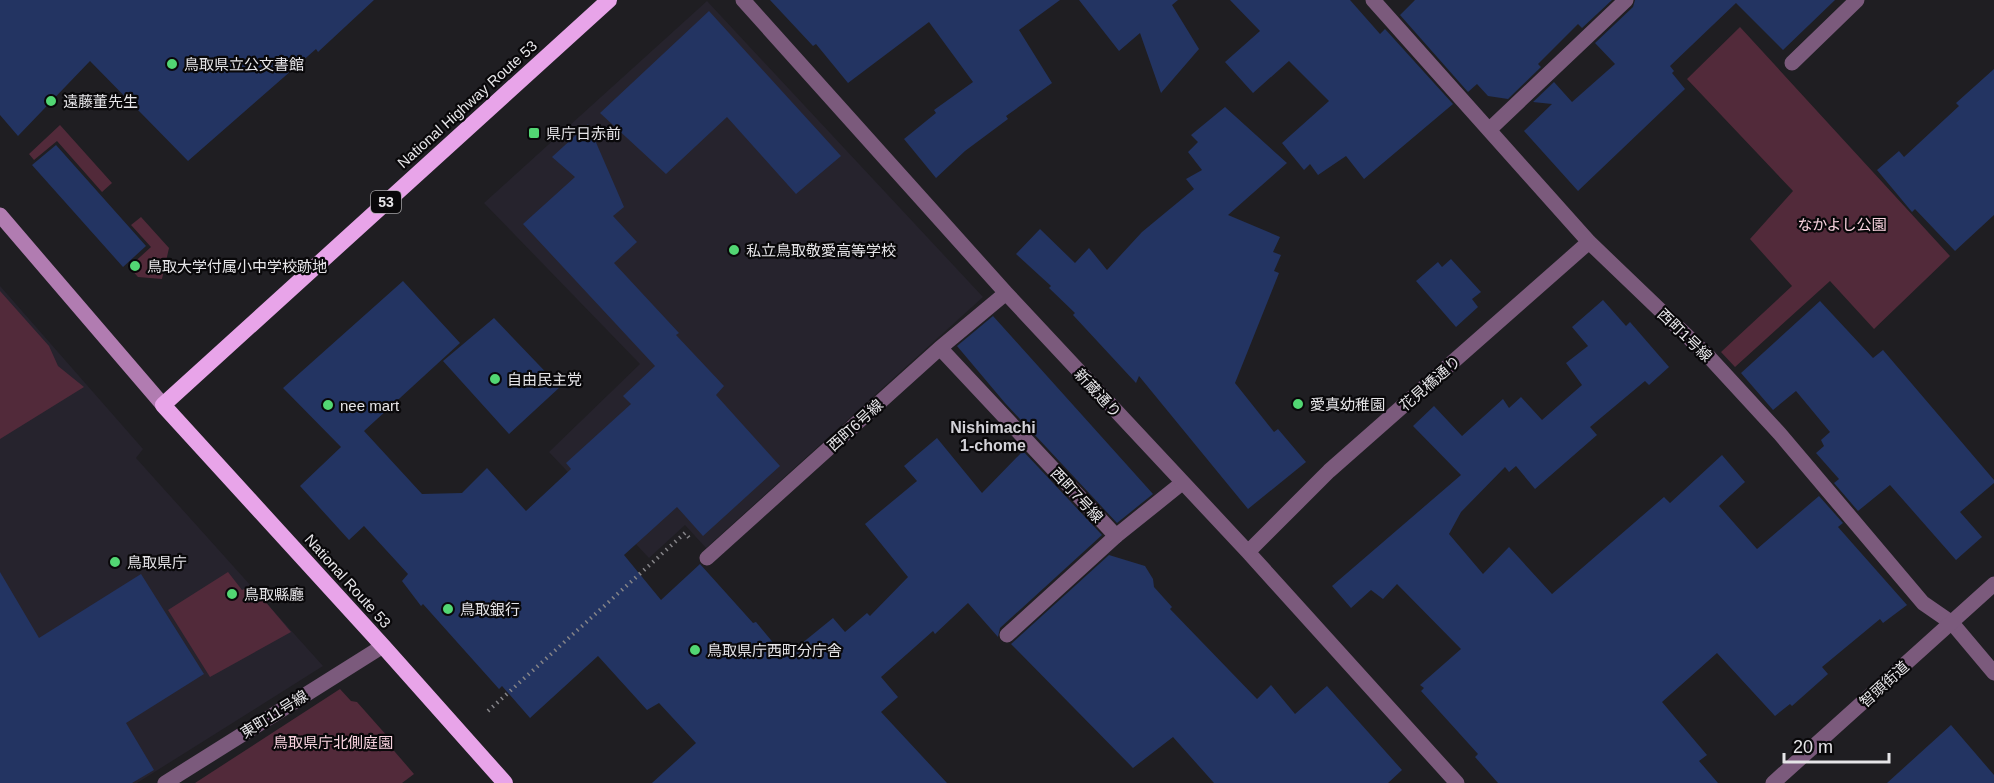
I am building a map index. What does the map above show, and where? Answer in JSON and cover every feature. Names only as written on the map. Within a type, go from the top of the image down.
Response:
[{"type":"highway","name":"National Highway Route 53","points":[[163,405],[609,0]]},
{"type":"highway","name":"National Route 53","points":[[163,405],[505,783]]},
{"type":"main road","points":[[0,215],[163,405]]},
{"type":"street","name":"新蔵通り","points":[[742,0],[1006,293],[1248,552],[1457,783]]},
{"type":"street","name":"西町1号線","points":[[1373,0],[1589,242],[1710,358],[1780,434],[1923,603],[1952,623],[1994,673]]},
{"type":"street","points":[[1490,129],[1626,0]]},
{"type":"street","points":[[1792,63],[1857,0]]},
{"type":"street","name":"花見橋通り","points":[[1248,552],[1329,471],[1589,242]]},
{"type":"street","name":"西町6号線","points":[[707,558],[940,348],[1006,293]]},
{"type":"street","name":"西町7号線","points":[[940,348],[1116,536]]},
{"type":"street","points":[[1007,635],[1116,536],[1182,483]]},
{"type":"street","name":"智頭街道","points":[[1773,783],[1994,585]]},
{"type":"street","name":"東町11号線","points":[[165,783],[383,646]]},
{"type":"path","points":[[488,711],[685,533],[707,558]]},
{"type":"shaded area","name":"私立鳥取敬愛高等学校","points":[[707,1],[983,297],[706,548],[685,525],[649,558],[549,452],[640,364],[484,203]]},
{"type":"shaded area","name":"鳥取県庁","points":[[0,286],[143,449],[136,458],[323,666],[137,783],[0,783]]},
{"type":"green space","name":"なかよし公園","points":[[1740,27],[1950,256],[1874,329],[1830,281],[1735,367],[1721,352],[1792,286],[1750,239],[1793,191],[1687,79]]},
{"type":"green space","points":[[60,125],[112,183],[102,192],[57,141],[34,160],[29,154]]},
{"type":"green space","points":[[141,217],[169,248],[162,279],[138,277],[129,267],[151,247],[131,225]]},
{"type":"green space","points":[[0,291],[49,346],[58,366],[84,387],[0,439]]},
{"type":"green space","points":[[228,572],[242,590],[252,586],[291,632],[210,677],[168,610]]},
{"type":"green space","name":"鳥取県庁北側庭園","points":[[340,689],[351,701],[357,702],[388,737],[389,745],[414,774],[402,783],[195,783]]},
{"type":"building","points":[[0,0],[374,0],[318,52],[316,49],[188,161],[90,61],[18,136],[0,115]]},
{"type":"building","points":[[770,0],[1060,0],[1019,30],[1052,83],[1006,116],[1008,119],[965,151],[936,178],[904,139],[936,113],[934,110],[973,82],[929,22],[848,83],[816,44],[813,46]]},
{"type":"building","points":[[1079,0],[1178,0],[1172,5],[1199,49],[1161,93],[1140,33],[1119,51]]},
{"type":"building","points":[[1230,0],[1350,0],[1380,34],[1385,29],[1453,104],[1364,179],[1346,156],[1318,175],[1310,164],[1304,170],[1282,143],[1329,101],[1289,61],[1253,93],[1225,62],[1260,31]]},
{"type":"building","points":[[1415,0],[1612,0],[1582,28],[1578,24],[1538,64],[1541,67],[1508,99],[1488,96],[1477,84],[1468,92],[1400,15]]},
{"type":"building","points":[[1635,0],[1835,0],[1783,50],[1736,3],[1670,66],[1674,71],[1672,73],[1685,89],[1578,191],[1524,131],[1552,104],[1533,102],[1554,82],[1572,102],[1615,64],[1595,43],[1633,7]]},
{"type":"building","points":[[709,11],[841,156],[796,194],[727,117],[666,174],[600,113]]},
{"type":"building","points":[[1994,69],[1994,215],[1955,251],[1915,209],[1912,212],[1877,170],[1899,151],[1904,157],[1959,106],[1956,103]]},
{"type":"building","points":[[1225,107],[1287,163],[1228,215],[1280,237],[1273,252],[1281,255],[1274,271],[1279,273],[1235,383],[1274,432],[1278,429],[1306,462],[1248,509],[1139,376],[1136,383],[1073,315],[1075,313],[1049,288],[1051,286],[1016,254],[1040,229],[1075,263],[1089,248],[1107,270],[1142,232],[1194,189],[1186,179],[1202,170],[1188,152],[1198,142],[1191,135]]},
{"type":"building","points":[[588,124],[624,207],[613,216],[637,242],[614,263],[724,386],[716,395],[780,466],[703,536],[677,507],[624,555],[661,600],[700,564],[753,623],[756,622],[785,657],[833,618],[845,632],[867,613],[870,616],[908,577],[865,524],[917,481],[904,466],[937,438],[982,493],[1023,451],[1102,535],[1000,628],[998,637],[968,603],[935,634],[933,631],[881,677],[898,697],[881,712],[947,783],[652,783],[696,743],[659,703],[647,710],[598,656],[530,718],[502,686],[499,689],[423,604],[421,606],[402,581],[408,574],[364,526],[349,540],[300,486],[341,447],[283,388],[403,281],[460,343],[364,431],[422,494],[462,493],[487,468],[526,511],[571,469],[566,463],[631,404],[623,396],[655,366],[523,224],[575,177],[552,157]]},
{"type":"building","points":[[56,145],[146,246],[123,267],[32,165]]},
{"type":"building","points":[[1451,259],[1481,292],[1472,299],[1478,307],[1456,327],[1416,281],[1438,262],[1442,267]]},
{"type":"building","points":[[1603,300],[1626,326],[1630,322],[1669,367],[1649,385],[1645,381],[1590,427],[1597,435],[1535,489],[1516,466],[1509,472],[1505,467],[1461,512],[1449,534],[1483,574],[1509,547],[1552,594],[1664,497],[1670,503],[1722,455],[1745,482],[1719,506],[1757,549],[1819,496],[1843,523],[1838,527],[1907,605],[1883,623],[1880,619],[1822,667],[1828,674],[1792,706],[1790,704],[1775,716],[1717,653],[1662,702],[1707,755],[1699,761],[1718,783],[1498,783],[1475,757],[1478,754],[1421,691],[1424,688],[1420,685],[1461,649],[1397,584],[1383,599],[1371,590],[1351,608],[1332,586],[1461,475],[1413,426],[1434,406],[1462,436],[1503,399],[1509,408],[1521,397],[1542,420],[1582,385],[1566,363],[1588,346],[1572,327]]},
{"type":"building","points":[[1820,301],[1873,358],[1883,350],[1994,480],[1994,483],[1960,512],[1982,537],[1956,560],[1890,485],[1858,511],[1834,483],[1839,479],[1816,453],[1824,446],[1821,440],[1830,432],[1796,391],[1773,410],[1741,373]]},
{"type":"building","points":[[993,316],[1153,494],[1117,523],[1005,403],[957,346]]},
{"type":"building","points":[[494,318],[560,387],[509,434],[443,361]]},
{"type":"building","points":[[1109,555],[1145,566],[1153,579],[1154,587],[1172,607],[1170,609],[1257,699],[1271,685],[1295,714],[1327,686],[1402,770],[1388,783],[1214,783],[1173,737],[1133,768],[1011,644]]},
{"type":"building","points":[[0,572],[39,638],[141,574],[204,674],[126,723],[154,770],[132,783],[0,783]]},
{"type":"building","points":[[1951,725],[1994,775],[1994,783],[1887,783]]},
{"type":"place","name":"鳥取県立公文書館","points":[[172,64]]},
{"type":"place","name":"遠藤董先生","points":[[51,101]]},
{"type":"place","name":"県庁日赤前","points":[[534,133]]},
{"type":"place","name":"私立鳥取敬愛高等学校","points":[[734,250]]},
{"type":"place","name":"鳥取大学付属小中学校跡地","points":[[135,266]]},
{"type":"place","name":"自由民主党","points":[[495,379]]},
{"type":"place","name":"愛真幼稚園","points":[[1298,404]]},
{"type":"place","name":"nee mart","points":[[328,405]]},
{"type":"place","name":"鳥取県庁","points":[[115,562]]},
{"type":"place","name":"鳥取縣廳","points":[[232,594]]},
{"type":"place","name":"鳥取銀行","points":[[448,609]]},
{"type":"place","name":"鳥取県庁西町分庁舎","points":[[695,650]]},
{"type":"district","name":"Nishimachi 1-chome","points":[[993,436]]}]
